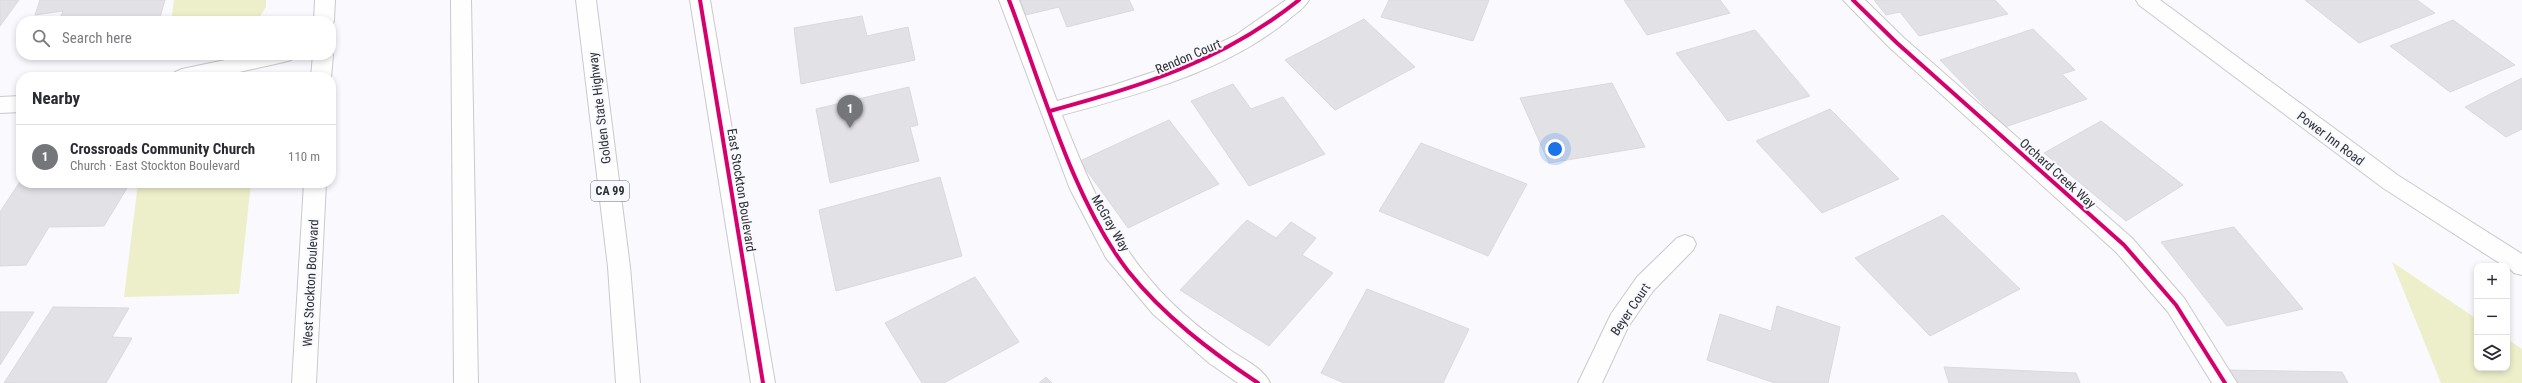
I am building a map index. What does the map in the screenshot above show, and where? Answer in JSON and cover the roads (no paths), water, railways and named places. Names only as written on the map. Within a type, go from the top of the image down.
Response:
[{"type":"main road","points":[[324,16],[325,0]]},
{"type":"main road","points":[[461,0],[466,383]]},
{"type":"main road","name":"Golden State Highway","points":[[586,0],[619,267],[628,383]]},
{"type":"main road","name":"East Stockton Boulevard","points":[[700,0],[763,383]]},
{"type":"main road","name":"McGray Way","points":[[1009,0],[1090,213],[1114,252],[1144,289],[1180,325],[1221,359],[1258,383]]},
{"type":"main road","name":"Rendon Court","points":[[1050,111],[1163,78],[1213,58],[1251,37],[1299,0]]},
{"type":"main road","name":"Orchard Creek Way","points":[[1853,0],[1897,43],[2124,245],[2176,305],[2226,383]]},
{"type":"main road","name":"Power Inn Road","points":[[2146,0],[2391,182],[2522,266]]},
{"type":"main road","points":[[205,72],[261,60]]},
{"type":"main road","points":[[321,72],[323,60]]},
{"type":"main road","points":[[0,105],[16,104]]},
{"type":"main road","name":"West Stockton Boulevard","points":[[304,383],[315,188]]},
{"type":"main road","name":"Beyer Court","points":[[1590,383],[1619,321],[1645,284],[1685,244]]},
{"type":"place","name":"Crossroads Community Church","points":[[850,128]]}]
